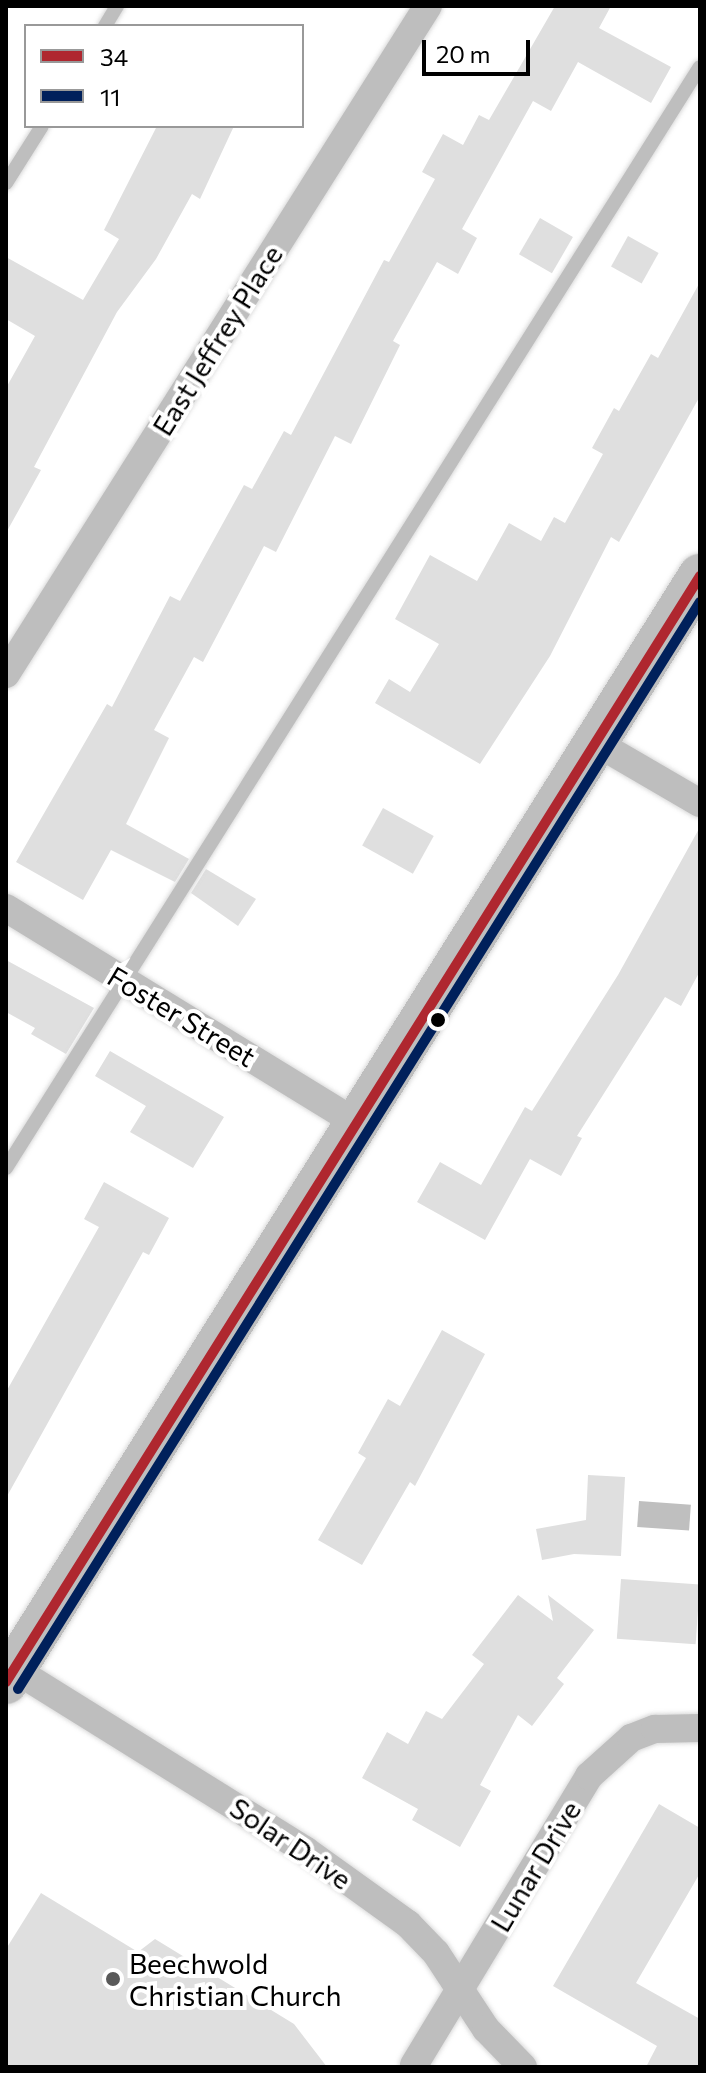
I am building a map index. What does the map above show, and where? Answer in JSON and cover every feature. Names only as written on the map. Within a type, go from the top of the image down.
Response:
[{"type":"main road","points":[[10,1675],[359,1124],[700,576]]},
{"type":"street","name":"East Jeffrey Place","points":[[6,674],[428,6]]},
{"type":"street","points":[[595,742],[700,803]]},
{"type":"street","name":"Foster Street","points":[[6,908],[359,1124]]},
{"type":"street","name":"Solar Drive","points":[[10,1675],[331,1868],[408,1924],[460,1989],[486,2029],[523,2067]]},
{"type":"street","name":"Lunar Drive","points":[[414,2065],[589,1776],[608,1754],[655,1729],[700,1728]]},
{"type":"lane","points":[[106,24],[117,6]]},
{"type":"lane","points":[[6,1168],[700,67]]},
{"type":"lane","points":[[6,183],[41,128]]},
{"type":"shaded area","points":[[639,1501],[691,1505],[689,1531],[637,1527]]},
{"type":"building","points":[[555,6],[611,6],[599,28],[671,67],[651,103],[578,62],[551,111],[533,101],[462,229],[477,238],[458,274],[437,262],[393,341],[400,345],[351,444],[335,436],[276,552],[264,546],[203,662],[194,657],[154,730],[169,738],[126,824],[189,859],[175,882],[111,850],[83,900],[16,862],[107,704],[112,707],[170,596],[180,601],[244,485],[252,489],[284,431],[291,435],[384,260],[389,262],[435,179],[422,172],[443,134],[463,145],[479,115],[489,120]]},
{"type":"building","points":[[156,128],[233,128],[200,199],[192,194],[156,259],[117,312],[34,467],[41,470],[6,533],[6,388],[35,336],[6,319],[6,257],[83,300],[119,239],[104,230]]},
{"type":"building","points":[[540,218],[573,237],[552,273],[519,254]]},
{"type":"building","points":[[628,236],[659,253],[642,284],[611,267]]},
{"type":"building","points":[[700,282],[700,396],[619,542],[611,537],[550,656],[480,764],[375,703],[389,679],[410,692],[439,644],[395,619],[430,555],[477,581],[509,523],[541,541],[554,517],[565,523],[603,454],[592,448],[614,408],[619,411],[651,354],[658,358]]},
{"type":"building","points":[[383,808],[434,836],[413,874],[362,846]]},
{"type":"building","points":[[700,827],[700,971],[681,1006],[665,997],[577,1136],[582,1138],[561,1176],[530,1159],[485,1240],[417,1202],[440,1162],[481,1185],[525,1107],[532,1111],[618,975]]},
{"type":"building","points":[[206,869],[256,899],[238,926],[191,893]]},
{"type":"building","points":[[6,960],[94,1008],[66,1054],[31,1034],[35,1028],[6,1012]]},
{"type":"building","points":[[110,1051],[224,1117],[193,1168],[130,1132],[146,1106],[95,1076]]},
{"type":"building","points":[[104,1182],[169,1218],[149,1255],[143,1252],[6,1498],[6,1392],[99,1227],[84,1219]]},
{"type":"building","points":[[442,1330],[485,1354],[415,1486],[410,1482],[362,1565],[318,1540],[366,1458],[358,1453],[388,1399],[400,1406]]},
{"type":"building","points":[[588,1475],[625,1477],[621,1556],[574,1554],[542,1560],[536,1529],[586,1520]]},
{"type":"building","points":[[621,1579],[700,1585],[696,1644],[617,1639]]},
{"type":"building","points":[[518,1595],[553,1621],[548,1595],[594,1630],[557,1678],[564,1684],[532,1726],[518,1715],[480,1785],[491,1791],[460,1847],[412,1820],[418,1809],[362,1778],[387,1732],[408,1744],[426,1711],[442,1719],[484,1664],[472,1655]]},
{"type":"building","points":[[659,1804],[700,1828],[700,1873],[636,1983],[700,2019],[700,2067],[646,2067],[657,2046],[553,1986]]},
{"type":"building","name":"Beechwold Christian Church","points":[[41,1893],[138,1952],[155,1939],[294,2024],[327,2067],[6,2067],[6,1949]]},
{"type":"transit line","name":"34","points":[[6,1682],[700,576]]},
{"type":"transit line","name":"11","points":[[18,1689],[700,602]]},
{"type":"place","name":"Beechwold Christian Church","points":[[113,1979]]}]
